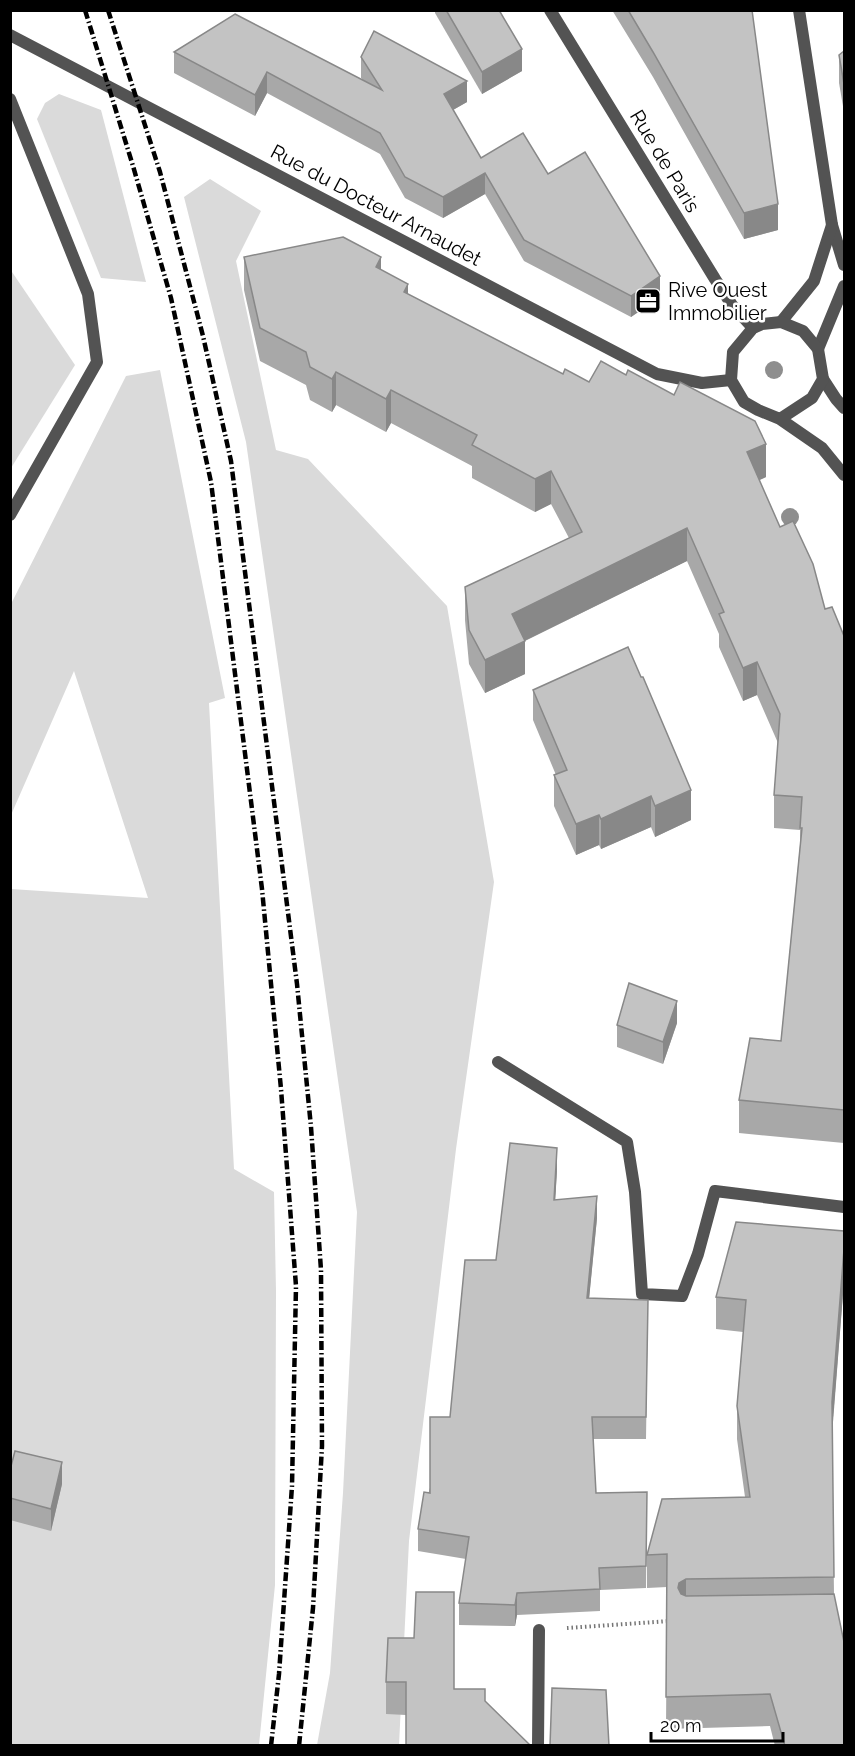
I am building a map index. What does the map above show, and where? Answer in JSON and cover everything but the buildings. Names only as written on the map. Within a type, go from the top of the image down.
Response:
[{"type":"street","name":"Rue de Paris","points":[[550,10],[715,279],[732,305],[753,328]]},
{"type":"street","points":[[799,10],[832,225],[844,265]]},
{"type":"street","name":"Rue du Docteur Arnaudet","points":[[10,35],[657,374],[702,383],[730,380]]},
{"type":"street","points":[[10,99],[88,294],[97,362],[10,515]]},
{"type":"street","points":[[781,322],[814,280],[832,225]]},
{"type":"street","points":[[818,349],[844,286]]},
{"type":"street","points":[[844,408],[823,379],[818,349],[803,331],[781,322],[753,328],[733,352],[730,380],[744,402],[780,419],[822,448],[844,475]]},
{"type":"street","points":[[780,419],[812,398],[823,379]]},
{"type":"street","points":[[498,1062],[627,1142],[635,1192],[642,1294],[682,1296],[698,1254],[715,1191],[844,1207]]},
{"type":"street","points":[[538,1746],[539,1630]]},
{"type":"path","points":[[539,1630],[674,1621]]},
{"type":"shaded area","points":[[59,94],[101,110],[146,282],[101,278],[37,119],[45,103]]},
{"type":"shaded area","points":[[210,179],[261,211],[236,261],[276,450],[308,459],[447,606],[494,882],[456,1149],[409,1541],[399,1745],[317,1745],[330,1673],[343,1493],[357,1212],[246,442],[184,197]]},
{"type":"shaded area","points":[[10,269],[75,365],[11,468],[10,468]]},
{"type":"shaded area","points":[[160,370],[225,698],[209,703],[234,1169],[274,1192],[275,1585],[259,1745],[11,1745],[11,889],[148,898],[74,671],[11,815],[11,604],[126,376]]},
{"type":"railway","points":[[85,10],[171,298],[211,482],[262,889],[281,1089],[296,1286],[292,1486],[279,1674],[271,1746]]},
{"type":"railway","points":[[108,10],[160,172],[203,336],[231,461],[297,984],[311,1127],[321,1270],[322,1446],[313,1608],[299,1746]]},
{"type":"place","name":"Rive Ouest Immobilier","points":[[648,301]]}]
